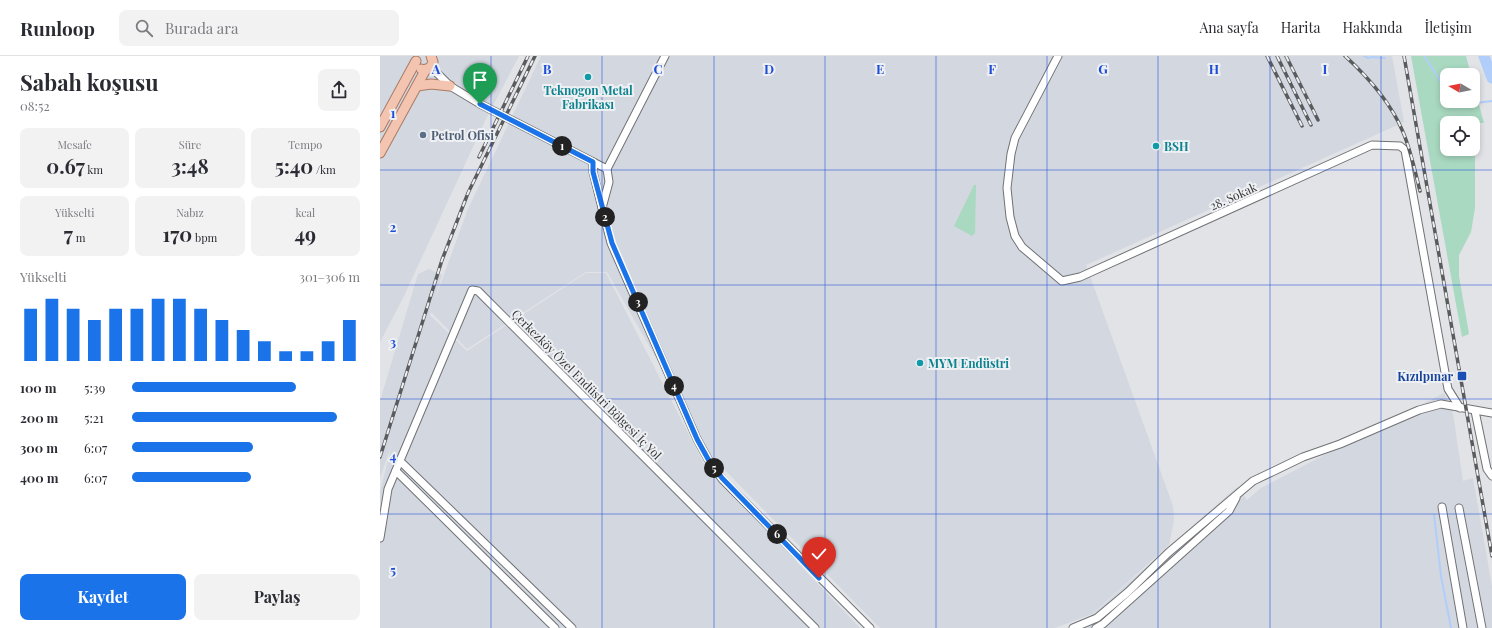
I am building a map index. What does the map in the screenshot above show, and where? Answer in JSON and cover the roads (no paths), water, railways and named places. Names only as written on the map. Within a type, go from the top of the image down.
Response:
[{"type":"main road","points":[[417,58],[420,68],[431,62]]},
{"type":"main road","points":[[380,127],[417,58]]},
{"type":"main road","points":[[380,153],[431,62]]},
{"type":"main road","points":[[417,86],[431,84],[450,86]]},
{"type":"street","points":[[602,208],[609,182],[607,169],[666,56]]},
{"type":"street","name":"28. Sokak","points":[[1058,56],[1015,138],[1011,154],[1007,188],[1010,217],[1015,236],[1022,247],[1062,281],[1080,277],[1372,145],[1400,146],[1405,150],[1448,389],[1460,408]]},
{"type":"street","points":[[431,62],[450,86],[480,104],[607,169]]},
{"type":"street","points":[[593,162],[593,172],[612,243],[694,433],[708,459],[722,478],[870,628]]},
{"type":"street","name":"Çerkezköy Özel Endüstri Bölgesi İç Yol","points":[[380,538],[388,489],[472,290],[478,291],[815,628]]},
{"type":"street","points":[[1073,628],[1097,618],[1128,592],[1168,553],[1254,482],[1303,457],[1340,444],[1383,424],[1419,410],[1441,404],[1492,413]]},
{"type":"street","points":[[1475,411],[1487,469],[1492,476]]},
{"type":"street","points":[[400,460],[572,628]]},
{"type":"street","points":[[396,471],[555,628]]},
{"type":"street","points":[[1096,628],[1103,624],[1229,511],[1238,494]]},
{"type":"street","points":[[1442,507],[1463,628]]},
{"type":"street","points":[[1459,508],[1482,628]]},
{"type":"waterway","points":[[1364,56],[1368,58],[1385,58]]},
{"type":"waterway","points":[[1484,56],[1492,78]]},
{"type":"waterway","points":[[1425,57],[1440,80]]},
{"type":"waterway","points":[[1480,102],[1492,101]]},
{"type":"waterway","points":[[1434,515],[1441,576],[1451,628]]},
{"type":"railway","points":[[479,157],[528,56]]},
{"type":"railway","points":[[380,457],[442,260],[468,193],[535,56]]},
{"type":"railway","points":[[1267,56],[1302,126]]},
{"type":"railway","points":[[1277,56],[1311,125]]},
{"type":"railway","points":[[1286,56],[1318,120]]},
{"type":"railway","points":[[1345,56],[1378,91],[1398,121],[1413,161],[1420,191]]},
{"type":"railway","points":[[1404,56],[1492,556]]},
{"type":"place","name":"Teknogon Metal Fabrikası","points":[[588,77]]},
{"type":"place","name":"Petrol Ofisi","points":[[423,135]]},
{"type":"place","name":"BSH","points":[[1156,146]]},
{"type":"place","name":"MYM Endüstri","points":[[920,363]]},
{"type":"place","name":"Kızılpınar","points":[[1462,376]]}]
